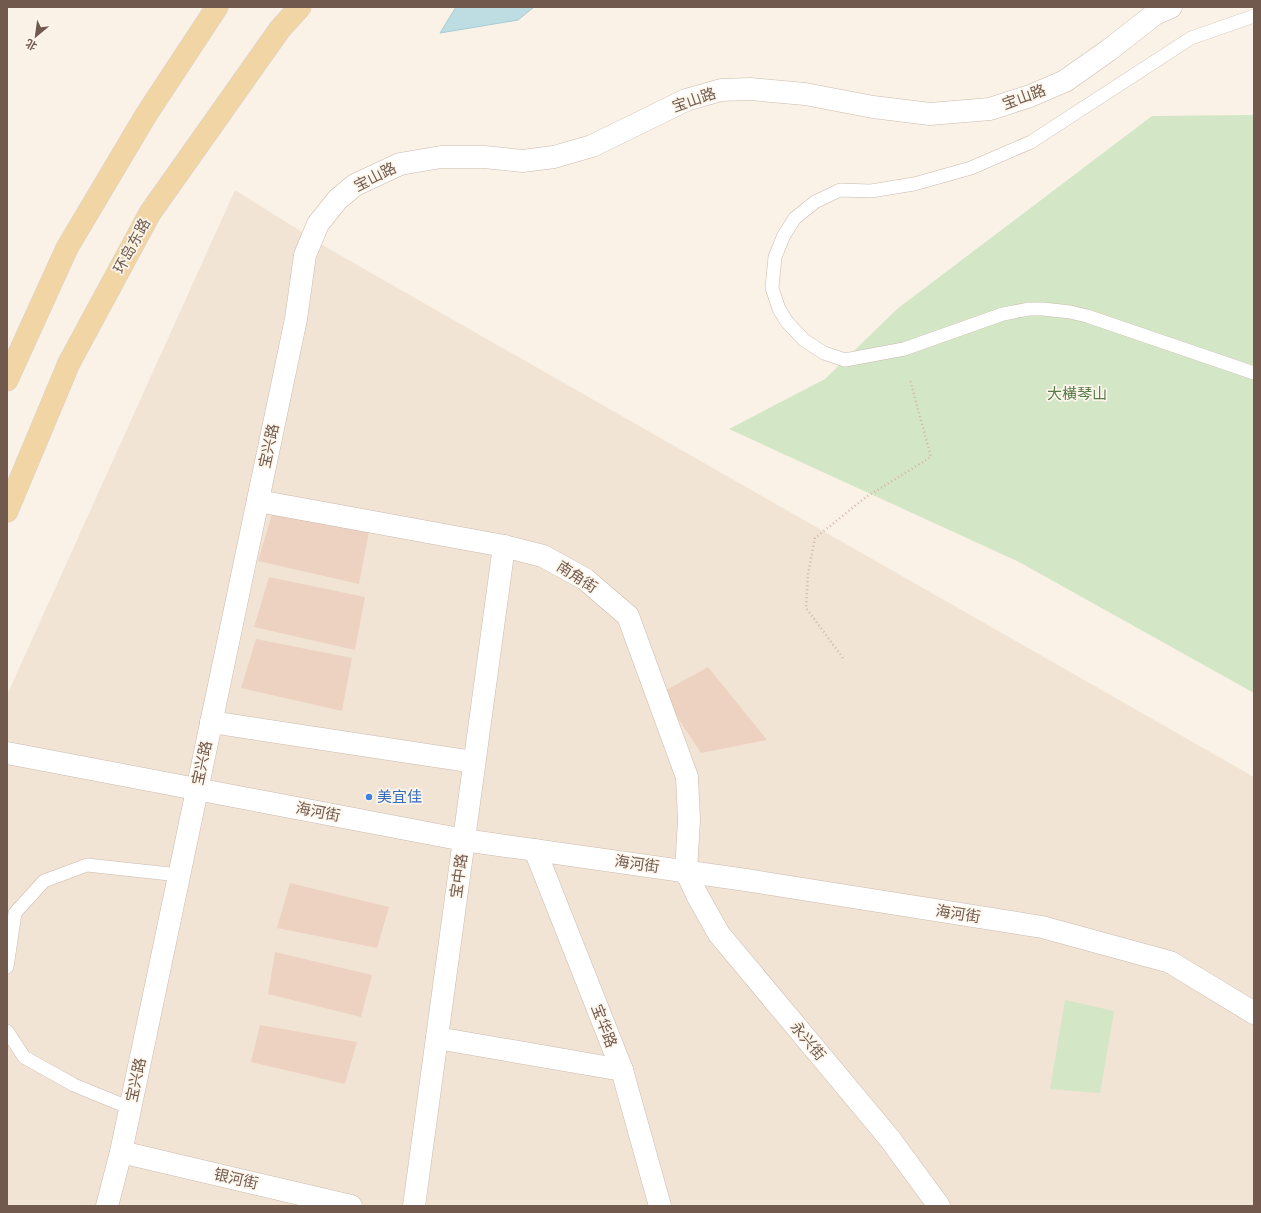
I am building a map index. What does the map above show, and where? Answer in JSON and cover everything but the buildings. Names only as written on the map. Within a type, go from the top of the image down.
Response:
[{"type":"main road","points":[[7,380],[67,248],[146,116],[217,7]]},
{"type":"main road","name":"环岛东路","points":[[7,511],[69,363],[150,213],[280,29],[300,7]]},
{"type":"street","name":"宝山路","points":[[296,319],[305,255],[318,224],[338,199],[355,185],[400,164],[441,157],[484,157],[523,161],[554,157],[592,146],[686,100],[722,90],[750,89],[805,94],[873,107],[930,114],[990,109],[1030,96],[1065,81],[1156,14],[1171,7]]},
{"type":"street","name":"宝兴路","points":[[107,1206],[121,1152],[296,319]]},
{"type":"street","name":"南角街","points":[[258,501],[504,546],[543,556],[579,576],[628,616],[688,777],[689,820],[686,871]]},
{"type":"street","name":"宝中路","points":[[414,1206],[504,546]]},
{"type":"street","points":[[211,722],[474,762]]},
{"type":"street","name":"海河街","points":[[7,753],[464,840],[686,871],[1042,927],[1170,962],[1254,1013]]},
{"type":"street","name":"宝华路","points":[[535,850],[622,1070],[660,1206]]},
{"type":"street","name":"永兴街","points":[[686,871],[719,934],[890,1139],[939,1206]]},
{"type":"street","points":[[437,1038],[622,1070]]},
{"type":"street","name":"银河街","points":[[121,1152],[351,1206]]},
{"type":"lane","points":[[1254,16],[1191,38],[1031,142],[972,168],[914,184],[871,191],[840,190],[815,202],[795,218],[784,236],[775,257],[772,288],[779,309],[787,322],[804,340],[824,353],[845,360],[904,349],[1003,314],[1029,309],[1043,309],[1087,316],[1254,373]]},
{"type":"lane","points":[[7,967],[15,913],[44,881],[87,865],[179,875]]},
{"type":"lane","points":[[7,1031],[24,1057],[74,1085],[130,1108]]},
{"type":"path","points":[[843,658],[806,608],[808,574],[815,538],[866,497],[931,457],[910,380]]},
{"type":"shaded area","points":[[235,190],[331,250],[1254,777],[1254,1206],[7,1206],[7,695]]},
{"type":"green space","name":"大橫琴山","points":[[1254,115],[1254,693],[1019,562],[729,429],[825,379],[897,309],[1152,116]]},
{"type":"green space","points":[[1065,1000],[1114,1011],[1100,1093],[1050,1089]]},
{"type":"water","points":[[456,7],[534,7],[518,20],[440,33]]},
{"type":"place","name":"美宜佳","points":[[369,797]]}]
